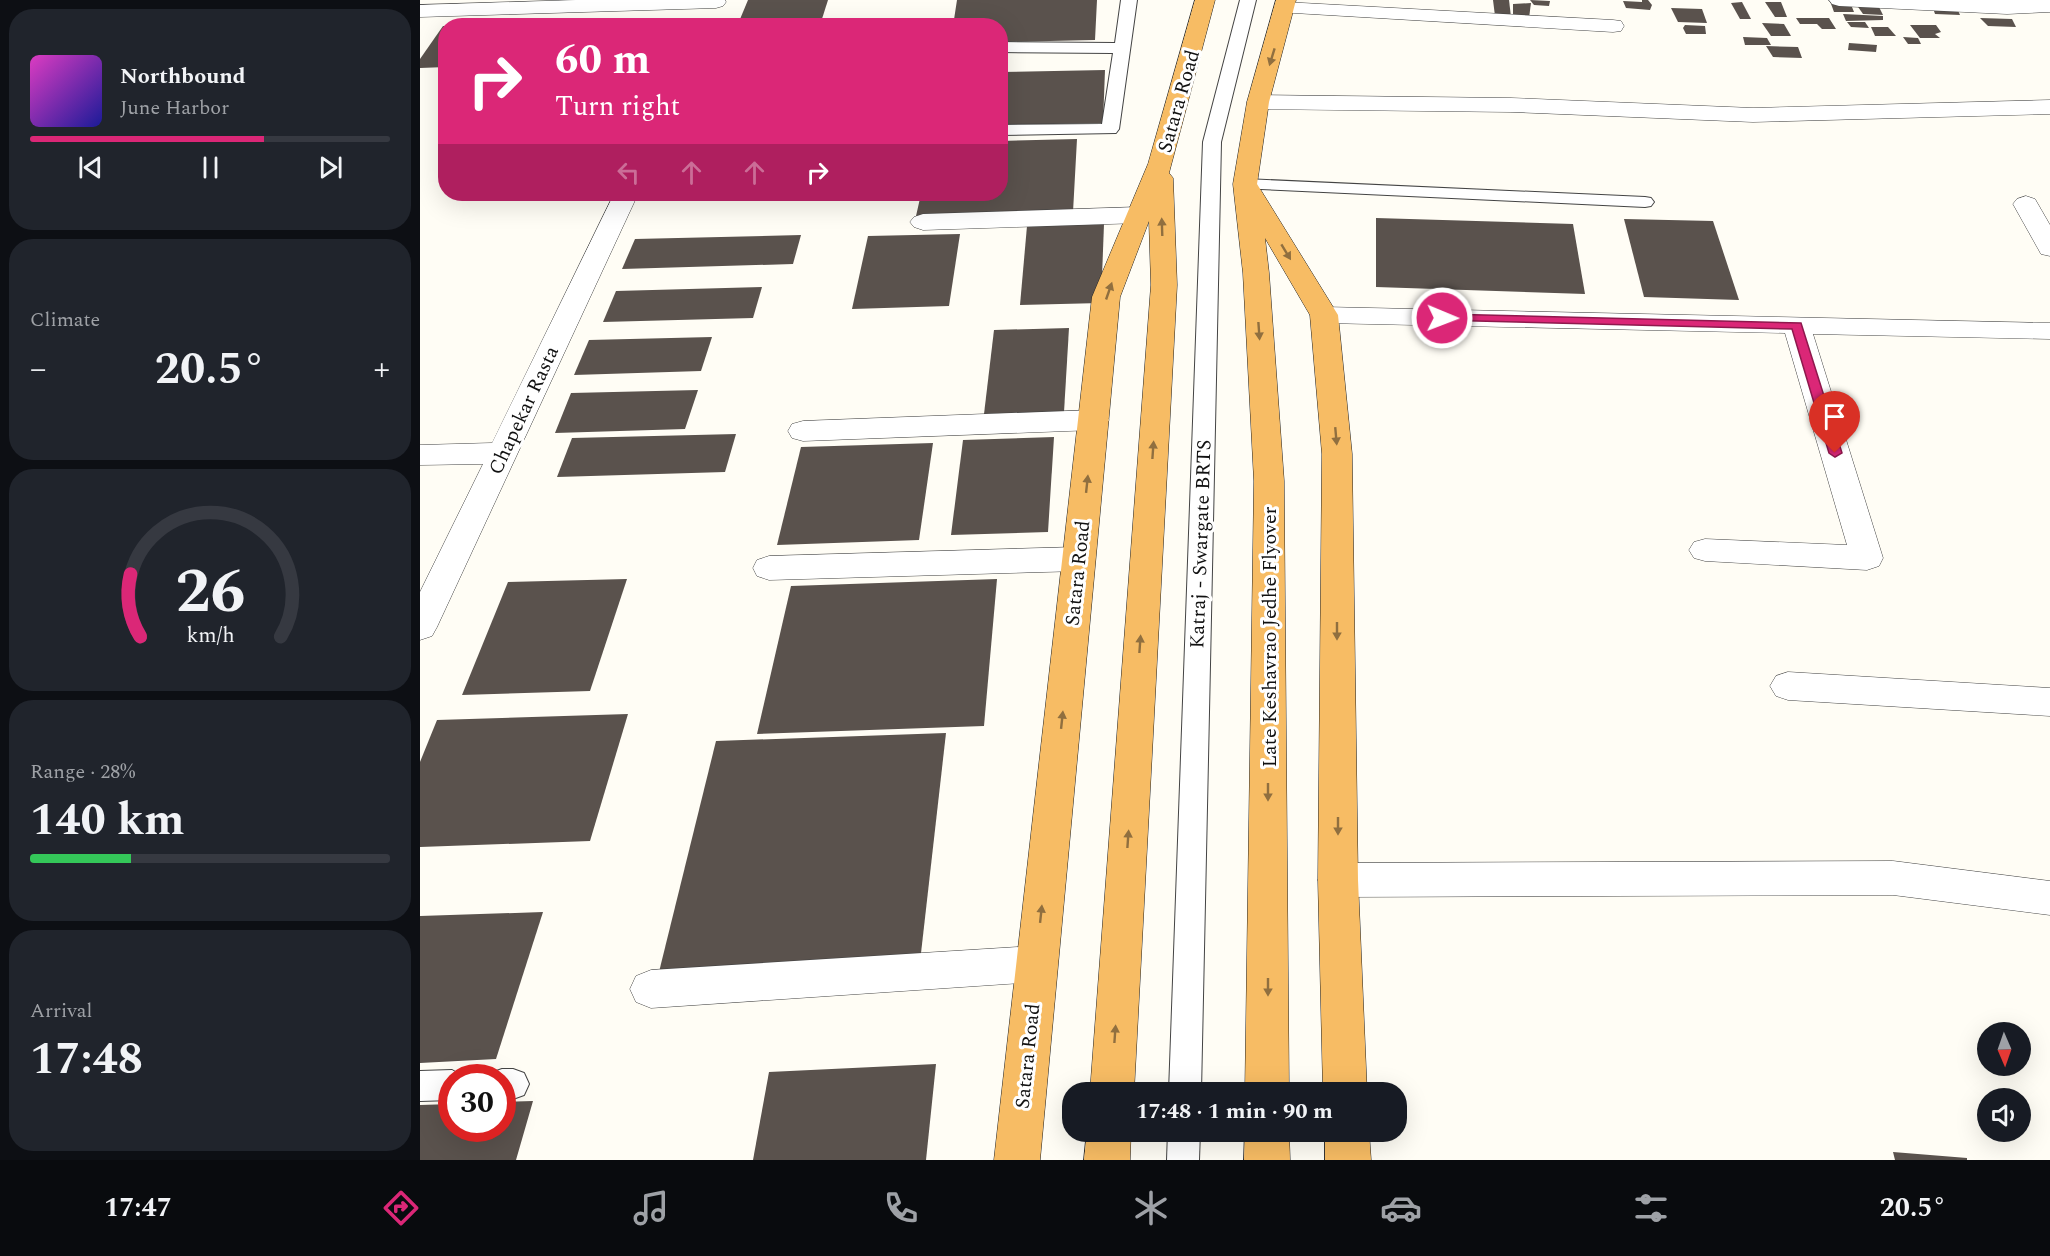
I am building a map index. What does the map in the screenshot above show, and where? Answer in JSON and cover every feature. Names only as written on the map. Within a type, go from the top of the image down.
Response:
[{"type":"highway","name":"Satara Road","points":[[1017,1160],[1106,297],[1160,164],[1205,0]]},
{"type":"highway","points":[[1285,4],[1258,102],[1245,184],[1324,315],[1337,454],[1338,880],[1345,1082]]},
{"type":"highway","points":[[1113,1082],[1164,285],[1160,164]]},
{"type":"highway","name":"Late Keshavrao Jedhe Flyover","points":[[1245,184],[1256,273],[1269,481],[1267,1082]]},
{"type":"highway","points":[[1107,1160],[1108,1142]]},
{"type":"highway","points":[[1267,1142],[1267,1160]]},
{"type":"highway","points":[[1347,1142],[1348,1160]]},
{"type":"street","points":[[1839,0],[2007,8],[2050,6]]},
{"type":"street","points":[[420,11],[717,1],[709,18]]},
{"type":"street","points":[[1285,4],[1613,26]]},
{"type":"street","points":[[1258,102],[1511,105],[1753,115],[2050,107]]},
{"type":"street","name":"Chapekar Rasta","points":[[420,627],[623,201]]},
{"type":"street","points":[[2026,204],[2050,248]]},
{"type":"street","points":[[922,222],[1140,215]]},
{"type":"street","points":[[1324,315],[2050,331]]},
{"type":"street","points":[[1705,550],[1867,558],[1797,326]]},
{"type":"street","points":[[803,431],[1094,420]]},
{"type":"street","points":[[420,455],[502,453]]},
{"type":"street","points":[[769,568],[1078,560]]},
{"type":"street","points":[[1788,686],[2050,702]]},
{"type":"street","points":[[1338,880],[1893,878],[2050,898]]},
{"type":"street","points":[[651,989],[1036,964]]},
{"type":"lane","points":[[1008,130],[1110,129],[1130,0]]},
{"type":"lane","name":"Katraj - Swargate BRTS","points":[[1185,1082],[1212,142],[1248,0]]},
{"type":"lane","points":[[1008,47],[1122,48]]},
{"type":"lane","points":[[1245,184],[1645,202]]},
{"type":"lane","points":[[420,1086],[438,1085]]},
{"type":"lane","points":[[1183,1160],[1184,1142]]},
{"type":"building","points":[[748,0],[828,0],[822,18],[740,18]]},
{"type":"building","points":[[957,0],[1097,0],[1095,40],[1008,42],[1008,18],[954,18]]},
{"type":"building","points":[[1493,0],[1509,0],[1511,17],[1495,16]]},
{"type":"building","points":[[1530,0],[1550,1],[1549,6],[1534,5]]},
{"type":"building","points":[[1642,0],[1648,0],[1652,5],[1650,10],[1626,8],[1623,1],[1642,2]]},
{"type":"building","points":[[1830,1],[1850,2],[1854,12],[1834,12]]},
{"type":"building","points":[[1742,2],[1751,19],[1740,19],[1731,3]]},
{"type":"building","points":[[1765,2],[1781,2],[1787,17],[1775,17]]},
{"type":"building","points":[[1531,3],[1529,18],[1513,17],[1513,4]]},
{"type":"building","points":[[1856,4],[1878,5],[1883,15],[1863,14]]},
{"type":"building","points":[[1932,5],[1956,6],[1960,15],[1935,14]]},
{"type":"building","points":[[1671,8],[1702,9],[1707,23],[1678,22]]},
{"type":"building","points":[[1843,14],[1883,16],[1883,20],[1846,21]]},
{"type":"building","points":[[1796,18],[1829,18],[1836,29],[1822,29],[1817,24],[1800,24]]},
{"type":"building","points":[[1980,18],[2012,19],[2016,27],[1988,26]]},
{"type":"building","points":[[1847,22],[1865,22],[1869,28],[1851,27]]},
{"type":"building","points":[[1762,23],[1784,24],[1791,36],[1771,36]]},
{"type":"building","points":[[1685,25],[1705,26],[1706,34],[1686,34],[1683,28]]},
{"type":"building","points":[[1910,25],[1936,25],[1941,32],[1935,34],[1940,38],[1920,38]]},
{"type":"building","points":[[1871,27],[1888,27],[1896,36],[1875,36]]},
{"type":"building","points":[[438,33],[438,67],[420,68],[420,59]]},
{"type":"building","points":[[1743,37],[1767,38],[1771,45],[1745,45]]},
{"type":"building","points":[[1903,37],[1918,38],[1921,44],[1908,44]]},
{"type":"building","points":[[1849,43],[1877,45],[1876,52],[1848,50]]},
{"type":"building","points":[[1766,46],[1798,47],[1802,58],[1773,57]]},
{"type":"building","points":[[1105,70],[1103,123],[1008,125],[1008,72]]},
{"type":"building","points":[[1077,139],[1073,212],[916,216],[919,201],[1008,201],[1008,141]]},
{"type":"building","points":[[1376,218],[1573,224],[1585,294],[1376,287]]},
{"type":"building","points":[[1624,219],[1713,221],[1739,300],[1644,297]]},
{"type":"building","points":[[1104,224],[1101,303],[1020,305],[1027,226]]},
{"type":"building","points":[[960,234],[949,306],[852,309],[868,236]]},
{"type":"building","points":[[801,235],[793,264],[622,269],[635,239]]},
{"type":"building","points":[[762,287],[753,318],[603,322],[616,291]]},
{"type":"building","points":[[1069,328],[1064,412],[984,414],[994,330]]},
{"type":"building","points":[[712,337],[701,371],[574,375],[589,340]]},
{"type":"building","points":[[698,390],[685,429],[555,433],[571,393]]},
{"type":"building","points":[[736,434],[725,472],[557,477],[572,438]]},
{"type":"building","points":[[1054,437],[1048,532],[951,535],[963,440]]},
{"type":"building","points":[[933,443],[919,540],[777,545],[801,447]]},
{"type":"building","points":[[627,579],[590,691],[462,695],[508,582]]},
{"type":"building","points":[[997,579],[984,726],[757,734],[791,586]]},
{"type":"building","points":[[628,714],[590,841],[420,847],[420,762],[437,720]]},
{"type":"building","points":[[946,733],[920,962],[659,972],[716,741]]},
{"type":"building","points":[[543,912],[496,1059],[420,1063],[420,916]]},
{"type":"building","points":[[936,1064],[926,1160],[753,1160],[769,1072]]},
{"type":"building","points":[[533,1101],[516,1160],[420,1160],[420,1105],[438,1104],[438,1142],[516,1142],[516,1102]]},
{"type":"building","points":[[1893,1152],[1967,1158],[1967,1160],[1895,1160]]},
{"type":"route","points":[[1442,318],[1797,326],[1835,453]]}]
